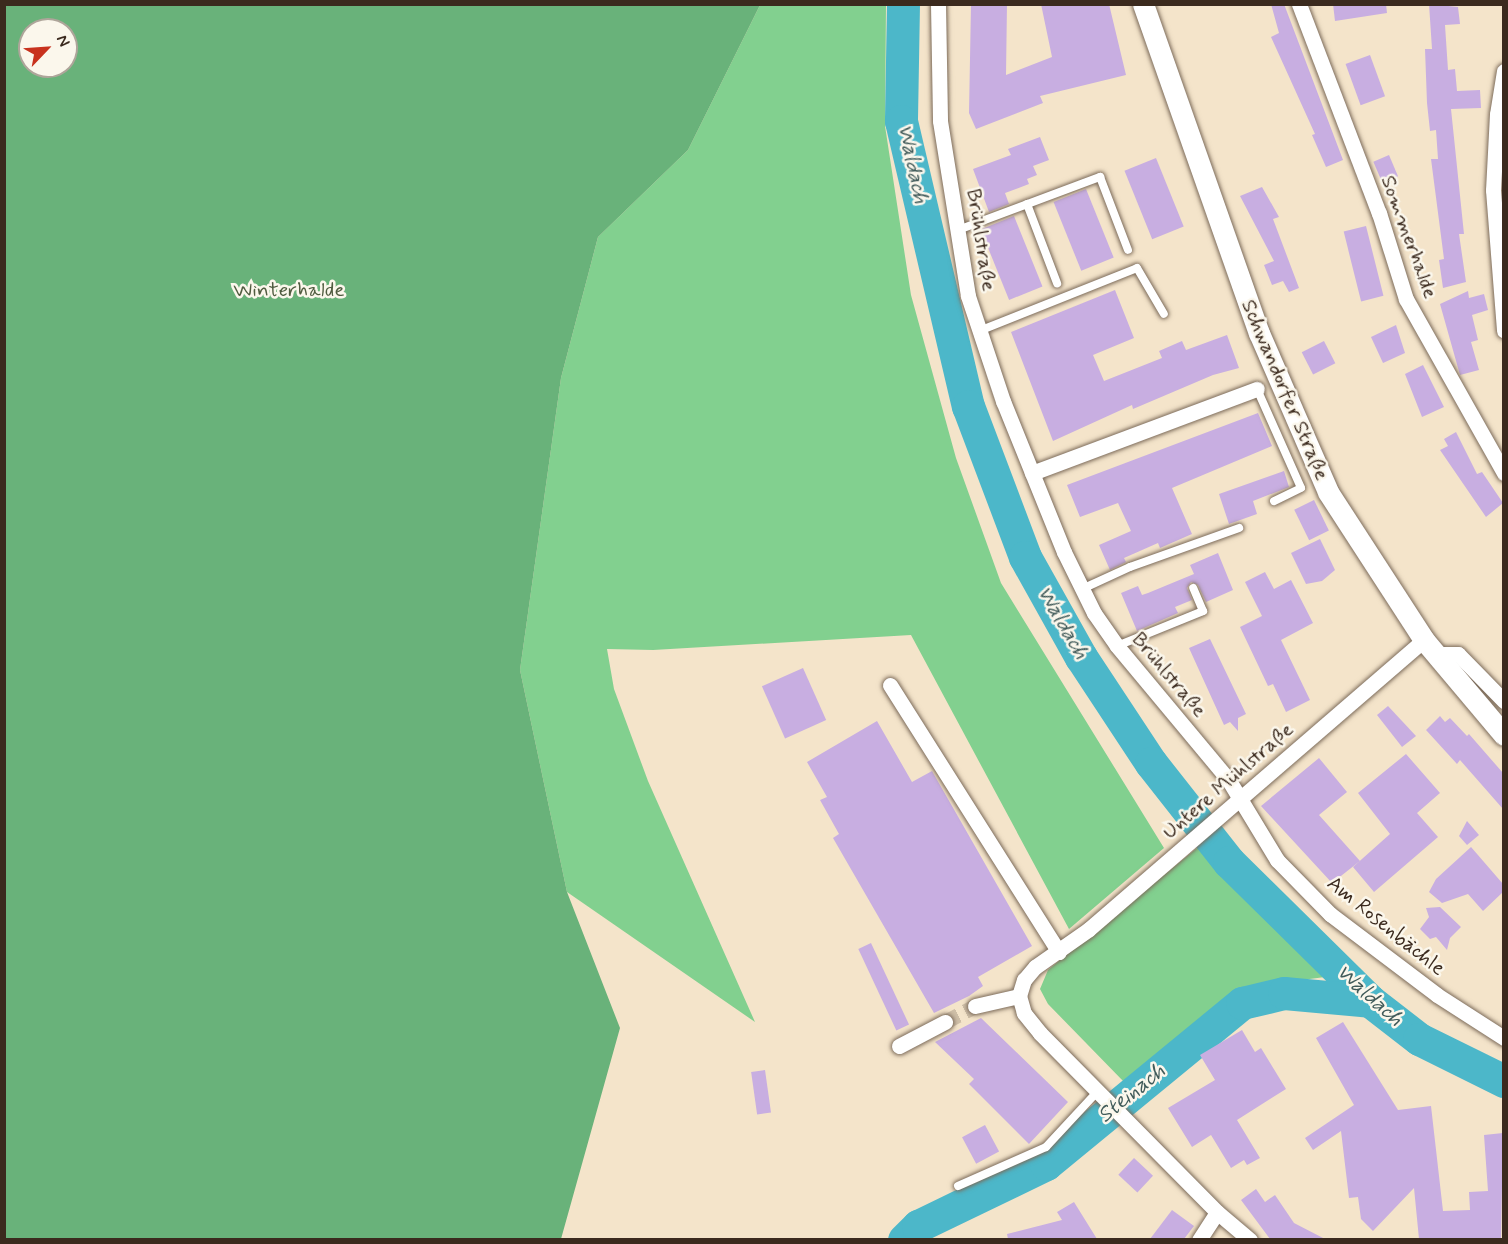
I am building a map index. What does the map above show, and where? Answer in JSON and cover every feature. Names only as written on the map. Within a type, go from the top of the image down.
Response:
[{"type":"main road","name":"Schwandorfer Straße","points":[[1143,4],[1277,381],[1333,501],[1430,647],[1503,735]]},
{"type":"street","name":"Brühlstraße","points":[[938,4],[940,121],[968,296],[978,331],[1032,473],[1082,589],[1117,646],[1228,779],[1239,799]]},
{"type":"street","name":"Sommerhalde","points":[[1299,4],[1379,213],[1406,298],[1503,473]]},
{"type":"street","points":[[1503,71],[1493,190],[1503,331]]},
{"type":"street","points":[[1032,473],[1257,389]]},
{"type":"street","points":[[1430,647],[1458,654],[1503,702]]},
{"type":"street","name":"Untere Mühlstraße","points":[[1019,996],[1024,980],[1035,967],[1059,952],[1239,799],[1430,647]]},
{"type":"street","points":[[890,685],[1059,952]]},
{"type":"street","name":"Am Rosenbächle","points":[[1239,799],[1277,860],[1330,914],[1437,995],[1503,1038]]},
{"type":"street","points":[[975,1006],[1019,996],[1024,1013],[1041,1033],[1130,1120],[1217,1212],[1250,1239]]},
{"type":"street","points":[[899,1046],[945,1022]]},
{"type":"street","points":[[1199,1239],[1217,1212]]},
{"type":"lane","points":[[958,230],[1100,177],[1128,250]]},
{"type":"lane","points":[[1027,204],[1057,283]]},
{"type":"lane","points":[[978,331],[1137,268],[1164,314]]},
{"type":"lane","points":[[1257,389],[1301,488],[1274,501]]},
{"type":"lane","points":[[1082,589],[1130,567],[1239,528]]},
{"type":"lane","points":[[1117,646],[1203,611],[1193,588]]},
{"type":"lane","points":[[958,1186],[1046,1147],[1103,1094]]},
{"type":"green space","name":"Winterhalde","points":[[5,4],[760,5],[688,150],[598,237],[561,378],[520,670],[567,892],[620,1028],[561,1239],[5,1239]]},
{"type":"green space","points":[[760,5],[886,5],[885,126],[911,295],[956,458],[1001,583],[1164,848],[1069,929],[911,635],[653,650],[607,649],[614,689],[648,781],[755,1022],[567,892],[520,670],[561,378],[598,237],[688,150]]},
{"type":"green space","points":[[1202,844],[1341,975],[1237,988],[1125,1083],[1048,1004],[1040,989],[1048,970]]},
{"type":"building","points":[[971,4],[1007,4],[1006,75],[1052,57],[1041,4],[1109,4],[1126,75],[1040,96],[1043,103],[976,129],[969,113]]},
{"type":"building","points":[[1271,4],[1284,4],[1343,160],[1326,167],[1312,135],[1315,134],[1271,37],[1279,33]]},
{"type":"building","points":[[1333,4],[1386,4],[1387,13],[1335,21]]},
{"type":"building","points":[[1429,4],[1458,7],[1460,24],[1445,25],[1448,70],[1455,69],[1457,91],[1480,90],[1481,108],[1451,109],[1464,234],[1459,234],[1466,282],[1443,288],[1439,260],[1444,259],[1431,159],[1438,159],[1436,130],[1430,131],[1427,103],[1425,49],[1432,49]]},
{"type":"building","points":[[1370,55],[1385,96],[1361,105],[1346,64]]},
{"type":"building","points":[[1040,137],[1049,160],[1033,166],[1037,175],[1027,179],[1029,184],[1005,193],[1009,204],[989,212],[973,169],[1011,155],[1008,149]]},
{"type":"building","points":[[1389,155],[1398,176],[1382,183],[1373,162]]},
{"type":"building","points":[[1156,158],[1184,227],[1152,239],[1124,171]]},
{"type":"building","points":[[1262,187],[1279,217],[1273,219],[1299,288],[1289,292],[1283,281],[1272,285],[1264,265],[1274,261],[1240,196]]},
{"type":"building","points":[[1086,189],[1114,258],[1081,271],[1054,202]]},
{"type":"building","points":[[1014,216],[1042,286],[1009,300],[981,229]]},
{"type":"building","points":[[1366,226],[1383,296],[1361,301],[1344,232]]},
{"type":"building","points":[[1115,290],[1134,338],[1093,355],[1104,381],[1162,358],[1159,351],[1182,341],[1186,350],[1227,335],[1239,368],[1213,375],[1133,409],[1132,405],[1053,441],[1011,332]]},
{"type":"building","points":[[1468,291],[1469,298],[1484,294],[1488,310],[1472,315],[1478,340],[1471,342],[1479,370],[1460,375],[1440,304]]},
{"type":"building","points":[[1396,325],[1405,353],[1383,363],[1371,337]]},
{"type":"building","points":[[1324,341],[1335,363],[1313,375],[1302,352]]},
{"type":"building","points":[[1423,365],[1444,407],[1422,417],[1405,374]]},
{"type":"building","points":[[1258,413],[1272,446],[1172,488],[1192,534],[1160,548],[1158,543],[1124,558],[1126,562],[1110,570],[1099,545],[1131,531],[1118,503],[1080,517],[1067,485]]},
{"type":"building","points":[[1456,432],[1477,474],[1482,472],[1503,503],[1486,517],[1440,450],[1448,446],[1444,439]]},
{"type":"building","points":[[1284,471],[1289,487],[1253,501],[1257,514],[1229,524],[1219,494]]},
{"type":"building","points":[[1314,500],[1329,531],[1309,540],[1294,510]]},
{"type":"building","points":[[1320,539],[1335,570],[1322,581],[1306,584],[1291,553]]},
{"type":"building","points":[[1218,553],[1233,590],[1206,602],[1198,585],[1191,582],[1187,588],[1192,600],[1175,607],[1178,613],[1137,631],[1121,593],[1138,586],[1142,595],[1148,593],[1194,574],[1190,565]]},
{"type":"building","points":[[1265,572],[1274,589],[1291,580],[1313,623],[1281,640],[1310,700],[1286,712],[1273,684],[1268,686],[1240,627],[1262,616],[1245,582]]},
{"type":"building","points":[[1210,639],[1246,714],[1238,718],[1238,731],[1230,722],[1224,725],[1189,648]]},
{"type":"building","points":[[803,668],[826,720],[785,738],[762,686]]},
{"type":"building","points":[[1388,706],[1416,736],[1402,747],[1377,715]]},
{"type":"building","points":[[1440,716],[1445,722],[1450,718],[1467,736],[1469,734],[1503,773],[1503,809],[1460,760],[1457,764],[1426,730]]},
{"type":"building","points":[[877,721],[912,782],[932,771],[1032,946],[978,977],[983,986],[969,996],[934,1013],[833,838],[839,834],[820,800],[827,797],[807,762]]},
{"type":"building","points":[[1406,754],[1440,793],[1417,813],[1438,837],[1374,892],[1353,867],[1390,834],[1358,793]]},
{"type":"building","points":[[1319,758],[1347,792],[1319,815],[1360,861],[1332,883],[1261,806]]},
{"type":"building","points":[[1467,821],[1479,835],[1467,845],[1459,836]]},
{"type":"building","points":[[1471,847],[1503,884],[1503,892],[1483,911],[1468,894],[1442,903],[1429,892],[1436,879]]},
{"type":"building","points":[[1440,907],[1461,927],[1450,938],[1447,950],[1436,937],[1430,939],[1420,929],[1429,917],[1426,908]]},
{"type":"building","points":[[871,943],[909,1025],[896,1030],[858,949]]},
{"type":"building","points":[[981,1018],[1068,1102],[1029,1144],[969,1084],[974,1079],[935,1042]]},
{"type":"building","points":[[1343,1022],[1398,1110],[1431,1106],[1443,1211],[1470,1210],[1469,1192],[1488,1191],[1484,1135],[1503,1133],[1501,1239],[1419,1239],[1414,1188],[1373,1231],[1361,1219],[1358,1197],[1349,1198],[1341,1131],[1313,1150],[1305,1138],[1354,1105],[1316,1038]]},
{"type":"building","points":[[1242,1030],[1255,1052],[1261,1048],[1286,1089],[1237,1120],[1260,1158],[1247,1165],[1244,1160],[1231,1168],[1211,1135],[1192,1147],[1168,1108],[1215,1080],[1200,1055]]},
{"type":"building","points":[[765,1070],[771,1113],[757,1115],[751,1072]]},
{"type":"building","points":[[985,1125],[999,1151],[976,1164],[962,1137]]},
{"type":"building","points":[[1134,1158],[1153,1176],[1137,1193],[1118,1175]]},
{"type":"building","points":[[1256,1189],[1265,1202],[1275,1195],[1294,1223],[1325,1239],[1270,1239],[1241,1200]]},
{"type":"building","points":[[1074,1202],[1097,1239],[1008,1239],[1007,1234],[1062,1220],[1057,1212]]},
{"type":"building","points":[[1172,1210],[1194,1226],[1184,1239],[1150,1239]]},
{"type":"waterway","name":"Waldach","points":[[903,4],[901,121],[968,406],[1025,557],[1081,657],[1151,763],[1229,862],[1370,1001],[1419,1039],[1504,1081]]},
{"type":"waterway","name":"Steinach","points":[[904,1240],[918,1226],[1046,1164],[1242,1003],[1284,993],[1370,1001]]},
{"type":"tunnel","points":[[945,1022],[975,1006]]}]
